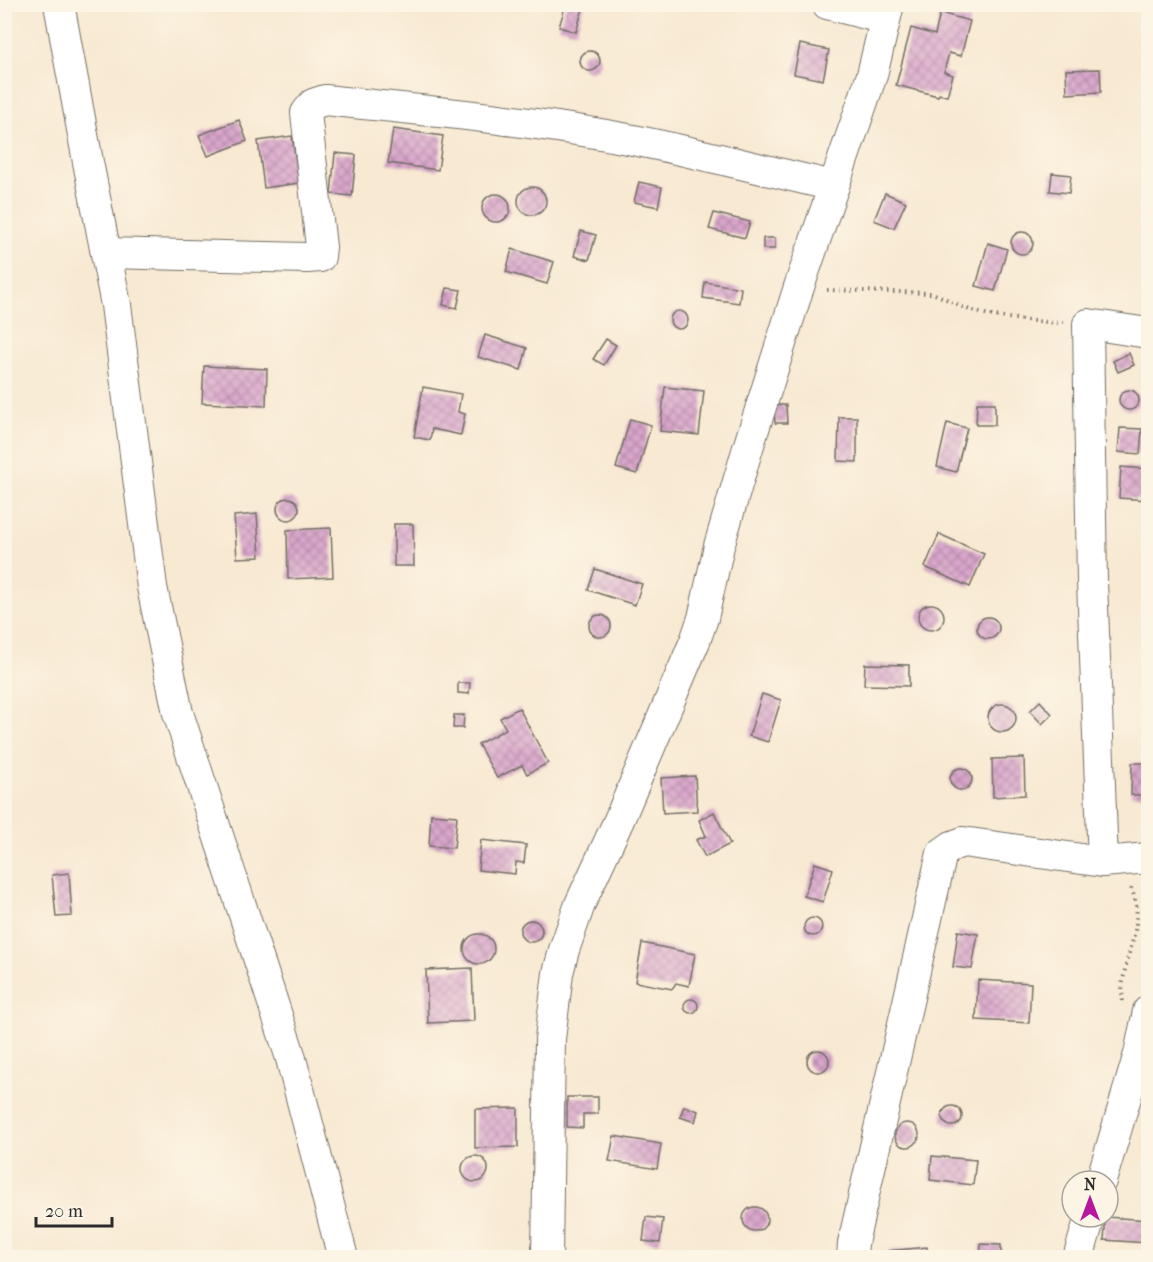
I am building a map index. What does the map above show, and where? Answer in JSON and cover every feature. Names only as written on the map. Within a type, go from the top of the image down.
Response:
[{"type":"street","points":[[59,4],[106,253],[125,368],[152,587],[178,713],[290,1055],[343,1257]]},
{"type":"street","points":[[547,1257],[550,1039],[553,1007],[564,950],[580,904],[652,744],[703,618],[719,546],[798,290],[872,75],[887,12],[827,4]]},
{"type":"street","points":[[106,253],[320,257],[321,247],[306,113],[312,104],[325,100],[458,114],[611,136],[834,186]]},
{"type":"street","points":[[1102,862],[1092,582],[1088,324],[1149,333]]},
{"type":"street","points":[[852,1257],[942,854],[952,846],[963,842],[1102,862],[1149,858]]},
{"type":"street","points":[[1105,1169],[1144,1065],[1136,1009]]},
{"type":"street","points":[[1078,1257],[1086,1229]]},
{"type":"path","points":[[798,290],[931,293],[988,315],[1088,324]]},
{"type":"path","points":[[1102,862],[1121,873],[1136,901],[1135,936],[1122,996],[1136,1009]]},
{"type":"building","points":[[447,4],[473,4],[473,12],[447,11]]},
{"type":"building","points":[[566,4],[584,5],[576,32],[559,27]]},
{"type":"building","points":[[940,13],[970,21],[961,56],[949,53],[944,72],[953,75],[947,96],[939,94],[938,96],[896,85],[911,28],[935,35]]},
{"type":"building","points":[[800,44],[829,50],[823,80],[794,74]]},
{"type":"building","points":[[590,51],[597,54],[600,61],[597,68],[590,71],[583,68],[580,61],[583,54]]},
{"type":"building","points":[[1100,69],[1101,92],[1067,94],[1066,70]]},
{"type":"building","points":[[239,120],[247,141],[208,156],[199,135]]},
{"type":"building","points":[[393,129],[443,136],[438,170],[388,163]]},
{"type":"building","points":[[292,136],[299,183],[264,188],[258,141]]},
{"type":"building","points":[[335,153],[356,155],[352,196],[331,194]]},
{"type":"building","points":[[1052,173],[1071,175],[1069,193],[1050,191]]},
{"type":"building","points":[[639,182],[662,187],[658,207],[634,202]]},
{"type":"building","points":[[532,187],[542,191],[546,201],[542,211],[532,215],[522,211],[518,201],[522,191]]},
{"type":"building","points":[[885,193],[906,202],[894,228],[874,220]]},
{"type":"building","points":[[496,194],[506,198],[510,208],[506,218],[496,222],[486,218],[482,208],[486,198]]},
{"type":"building","points":[[714,213],[750,222],[745,238],[709,229]]},
{"type":"building","points":[[581,231],[596,235],[589,260],[574,256]]},
{"type":"building","points":[[1022,232],[1030,235],[1033,243],[1030,251],[1022,254],[1014,251],[1011,243],[1014,235]]},
{"type":"building","points":[[763,238],[775,238],[775,249],[763,249]]},
{"type":"building","points":[[988,243],[1007,249],[995,291],[976,286]]},
{"type":"building","points":[[512,249],[554,262],[547,284],[506,272]]},
{"type":"building","points":[[705,282],[741,288],[739,303],[703,298]]},
{"type":"building","points":[[447,288],[461,290],[457,308],[443,305]]},
{"type":"building","points":[[675,311],[683,311],[688,316],[686,327],[675,329],[670,324],[670,316]]},
{"type":"building","points":[[485,335],[527,348],[521,370],[478,357]]},
{"type":"building","points":[[606,339],[616,345],[604,365],[593,359]]},
{"type":"building","points":[[1129,353],[1134,365],[1118,372],[1113,361]]},
{"type":"building","points":[[204,366],[267,369],[266,406],[202,403]]},
{"type":"building","points":[[423,387],[461,394],[458,412],[465,414],[461,435],[432,429],[430,440],[414,437]]},
{"type":"building","points":[[665,387],[704,391],[699,435],[660,431]]},
{"type":"building","points":[[1125,390],[1133,390],[1139,396],[1139,404],[1133,410],[1125,410],[1119,404],[1119,396]]},
{"type":"building","points":[[977,403],[995,403],[995,425],[976,425]]},
{"type":"building","points":[[774,405],[786,405],[787,423],[775,423]]},
{"type":"building","points":[[839,417],[857,417],[857,462],[838,461]]},
{"type":"building","points":[[630,419],[651,425],[637,474],[616,468]]},
{"type":"building","points":[[947,423],[967,428],[956,472],[937,467]]},
{"type":"building","points":[[1120,428],[1142,429],[1140,454],[1118,452]]},
{"type":"building","points":[[1121,467],[1148,469],[1148,500],[1119,498]]},
{"type":"building","points":[[288,498],[296,501],[299,509],[296,517],[288,520],[280,517],[277,509],[280,501]]},
{"type":"building","points":[[257,514],[260,557],[237,558],[234,516]]},
{"type":"building","points":[[394,524],[413,524],[414,566],[394,566]]},
{"type":"building","points":[[331,528],[333,577],[288,579],[287,530]]},
{"type":"building","points":[[939,534],[984,554],[970,587],[925,567]]},
{"type":"building","points":[[595,569],[642,584],[635,605],[588,590]]},
{"type":"building","points":[[931,604],[940,608],[944,617],[940,626],[931,630],[922,626],[918,617],[922,608]]},
{"type":"building","points":[[596,615],[604,615],[611,622],[611,630],[604,637],[596,637],[589,630],[589,622]]},
{"type":"building","points":[[984,617],[992,617],[999,624],[999,632],[992,639],[984,639],[977,632],[977,624]]},
{"type":"building","points":[[865,664],[909,665],[909,686],[864,685]]},
{"type":"building","points":[[458,683],[470,683],[469,694],[458,693]]},
{"type":"building","points":[[762,694],[781,700],[768,742],[749,736]]},
{"type":"building","points":[[1040,701],[1052,714],[1042,724],[1030,711]]},
{"type":"building","points":[[1002,704],[1012,708],[1016,718],[1012,728],[1002,732],[992,728],[988,718],[992,708]]},
{"type":"building","points":[[519,708],[548,763],[527,774],[522,765],[497,778],[478,744],[506,729],[500,718]]},
{"type":"building","points":[[454,715],[464,715],[463,728],[453,728]]},
{"type":"building","points":[[1024,758],[1025,795],[993,797],[992,759]]},
{"type":"building","points":[[1132,763],[1148,763],[1148,795],[1131,795]]},
{"type":"building","points":[[961,768],[969,771],[972,779],[969,787],[961,790],[953,787],[950,779],[953,771]]},
{"type":"building","points":[[695,776],[697,811],[663,813],[661,778]]},
{"type":"building","points":[[714,812],[730,844],[705,857],[696,840],[706,836],[699,820]]},
{"type":"building","points":[[431,814],[457,816],[454,848],[429,846]]},
{"type":"building","points":[[481,840],[526,845],[524,863],[516,862],[515,874],[478,870]]},
{"type":"building","points":[[815,863],[833,869],[823,902],[804,896]]},
{"type":"building","points":[[69,873],[72,916],[56,917],[52,875]]},
{"type":"building","points":[[813,918],[819,921],[822,927],[819,933],[813,936],[807,933],[804,927],[807,921]]},
{"type":"building","points":[[531,920],[539,923],[542,931],[539,939],[531,942],[523,939],[520,931],[523,923]]},
{"type":"building","points":[[958,931],[978,934],[972,969],[953,967]]},
{"type":"building","points":[[479,934],[490,938],[494,949],[490,960],[479,964],[468,960],[464,949],[468,938]]},
{"type":"building","points":[[642,943],[695,954],[689,986],[676,983],[672,989],[635,982]]},
{"type":"building","points":[[472,968],[474,1021],[428,1023],[426,970]]},
{"type":"building","points":[[978,980],[1031,983],[1029,1023],[976,1020]]},
{"type":"building","points":[[688,999],[694,999],[698,1006],[694,1013],[688,1013],[684,1009],[684,1003]]},
{"type":"building","points":[[818,1050],[826,1053],[829,1061],[826,1069],[818,1072],[810,1069],[807,1061],[810,1053]]},
{"type":"building","points":[[567,1097],[598,1097],[598,1114],[583,1114],[583,1128],[567,1127]]},
{"type":"building","points":[[684,1106],[698,1111],[695,1122],[680,1117]]},
{"type":"building","points":[[952,1106],[959,1109],[962,1116],[959,1123],[952,1126],[945,1123],[942,1116],[945,1109]]},
{"type":"building","points":[[518,1108],[518,1147],[475,1148],[475,1109]]},
{"type":"building","points":[[907,1123],[916,1126],[919,1135],[916,1144],[907,1147],[898,1144],[895,1135],[898,1126]]},
{"type":"building","points":[[614,1136],[661,1144],[657,1169],[609,1161]]},
{"type":"building","points":[[475,1156],[484,1160],[488,1169],[484,1178],[475,1182],[466,1178],[462,1169],[466,1160]]},
{"type":"building","points":[[932,1156],[976,1160],[973,1185],[930,1180]]},
{"type":"building","points":[[750,1207],[760,1207],[767,1214],[767,1224],[760,1231],[750,1231],[743,1224],[743,1214]]},
{"type":"building","points":[[646,1217],[663,1219],[660,1243],[643,1241]]},
{"type":"building","points":[[1120,1218],[1148,1220],[1148,1243],[1104,1240],[1105,1229],[1120,1229]]},
{"type":"building","points":[[981,1244],[1001,1245],[1001,1258],[980,1258]]},
{"type":"building","points":[[927,1247],[928,1258],[889,1258],[888,1251]]}]
